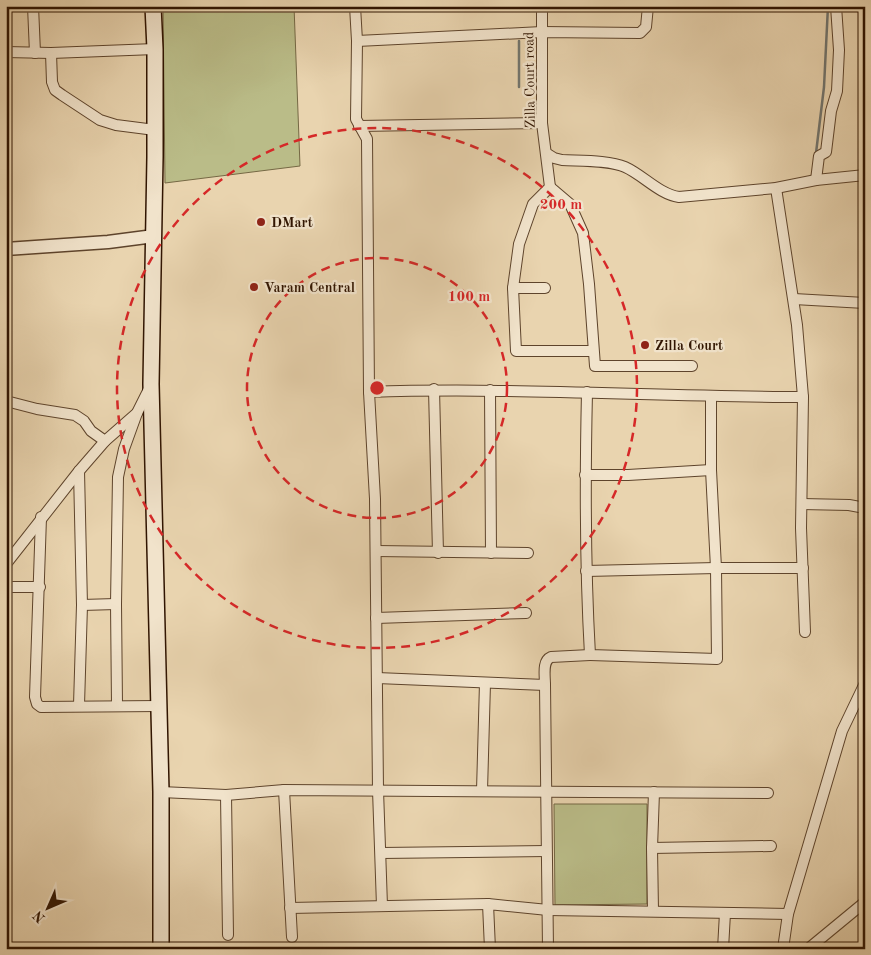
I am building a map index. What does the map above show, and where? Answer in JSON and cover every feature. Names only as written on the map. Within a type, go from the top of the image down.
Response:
[{"type":"main road","points":[[153,6],[155,130],[151,384],[161,792],[161,949]]},
{"type":"street","points":[[33,6],[35,53]]},
{"type":"street","points":[[355,6],[357,41],[356,119],[367,139],[369,392],[376,550],[378,790],[382,906]]},
{"type":"street","name":"Zilla Court road","points":[[542,6],[542,122],[550,187]]},
{"type":"street","points":[[357,41],[542,32],[640,33],[646,27],[648,6]]},
{"type":"street","points":[[816,180],[819,156],[826,152],[831,111],[837,91],[836,6]]},
{"type":"street","points":[[6,52],[52,53],[155,49]]},
{"type":"street","points":[[52,53],[52,82],[55,90],[100,120],[116,125],[155,130]]},
{"type":"street","points":[[359,126],[542,122]]},
{"type":"street","points":[[546,153],[562,160],[617,164],[669,196],[679,197],[776,188],[816,180],[865,175]]},
{"type":"street","points":[[593,351],[516,351],[513,288],[519,244],[533,204],[550,187],[570,204],[583,233],[590,284],[595,366],[692,366]]},
{"type":"street","points":[[776,188],[794,299],[803,397],[802,504],[805,632]]},
{"type":"street","points":[[6,249],[108,242],[154,236]]},
{"type":"street","points":[[513,288],[545,288]]},
{"type":"street","points":[[794,299],[865,303]]},
{"type":"street","points":[[117,705],[116,604],[119,467],[137,413],[151,384]]},
{"type":"street","points":[[369,392],[434,389],[712,397],[803,397]]},
{"type":"street","points":[[434,389],[438,553]]},
{"type":"street","points":[[490,390],[491,553]]},
{"type":"street","points":[[587,392],[585,475],[586,571],[590,655]]},
{"type":"street","points":[[548,949],[545,662],[551,656],[590,655],[717,659],[716,568],[711,470],[712,397]]},
{"type":"street","points":[[6,401],[79,417],[91,431],[105,441]]},
{"type":"street","points":[[6,564],[41,518],[105,441],[137,413]]},
{"type":"street","points":[[585,475],[628,475],[711,470]]},
{"type":"street","points":[[79,471],[82,605],[79,705]]},
{"type":"street","points":[[802,504],[849,504],[865,508]]},
{"type":"street","points":[[41,518],[35,697],[37,704],[42,707],[79,705],[158,706]]},
{"type":"street","points":[[376,550],[438,553],[528,553]]},
{"type":"street","points":[[586,571],[803,568]]},
{"type":"street","points":[[6,587],[40,587]]},
{"type":"street","points":[[82,605],[116,604]]},
{"type":"street","points":[[376,618],[526,613]]},
{"type":"street","points":[[377,678],[545,684]]},
{"type":"street","points":[[482,791],[485,683]]},
{"type":"street","points":[[783,949],[788,914],[842,731],[865,683]]},
{"type":"street","points":[[284,790],[292,937]]},
{"type":"street","points":[[161,792],[226,795],[284,790],[768,793]]},
{"type":"street","points":[[653,911],[652,848],[654,792]]},
{"type":"street","points":[[226,795],[228,935]]},
{"type":"street","points":[[652,848],[771,846]]},
{"type":"street","points":[[381,853],[546,851]]},
{"type":"street","points":[[808,949],[865,902]]},
{"type":"street","points":[[290,908],[488,904],[548,910],[788,914]]},
{"type":"street","points":[[488,904],[490,949]]},
{"type":"street","points":[[723,949],[725,913]]},
{"type":"green space","points":[[163,6],[294,6],[300,166],[165,183]]},
{"type":"green space","points":[[554,804],[647,804],[647,904],[555,905]]},
{"type":"waterway","points":[[816,153],[824,87],[828,6]]},
{"type":"waterway","points":[[519,41],[519,87]]},
{"type":"place","name":"DMart","points":[[261,222]]},
{"type":"place","name":"Varam Central","points":[[254,287]]},
{"type":"place","name":"Zilla Court","points":[[645,345]]}]
